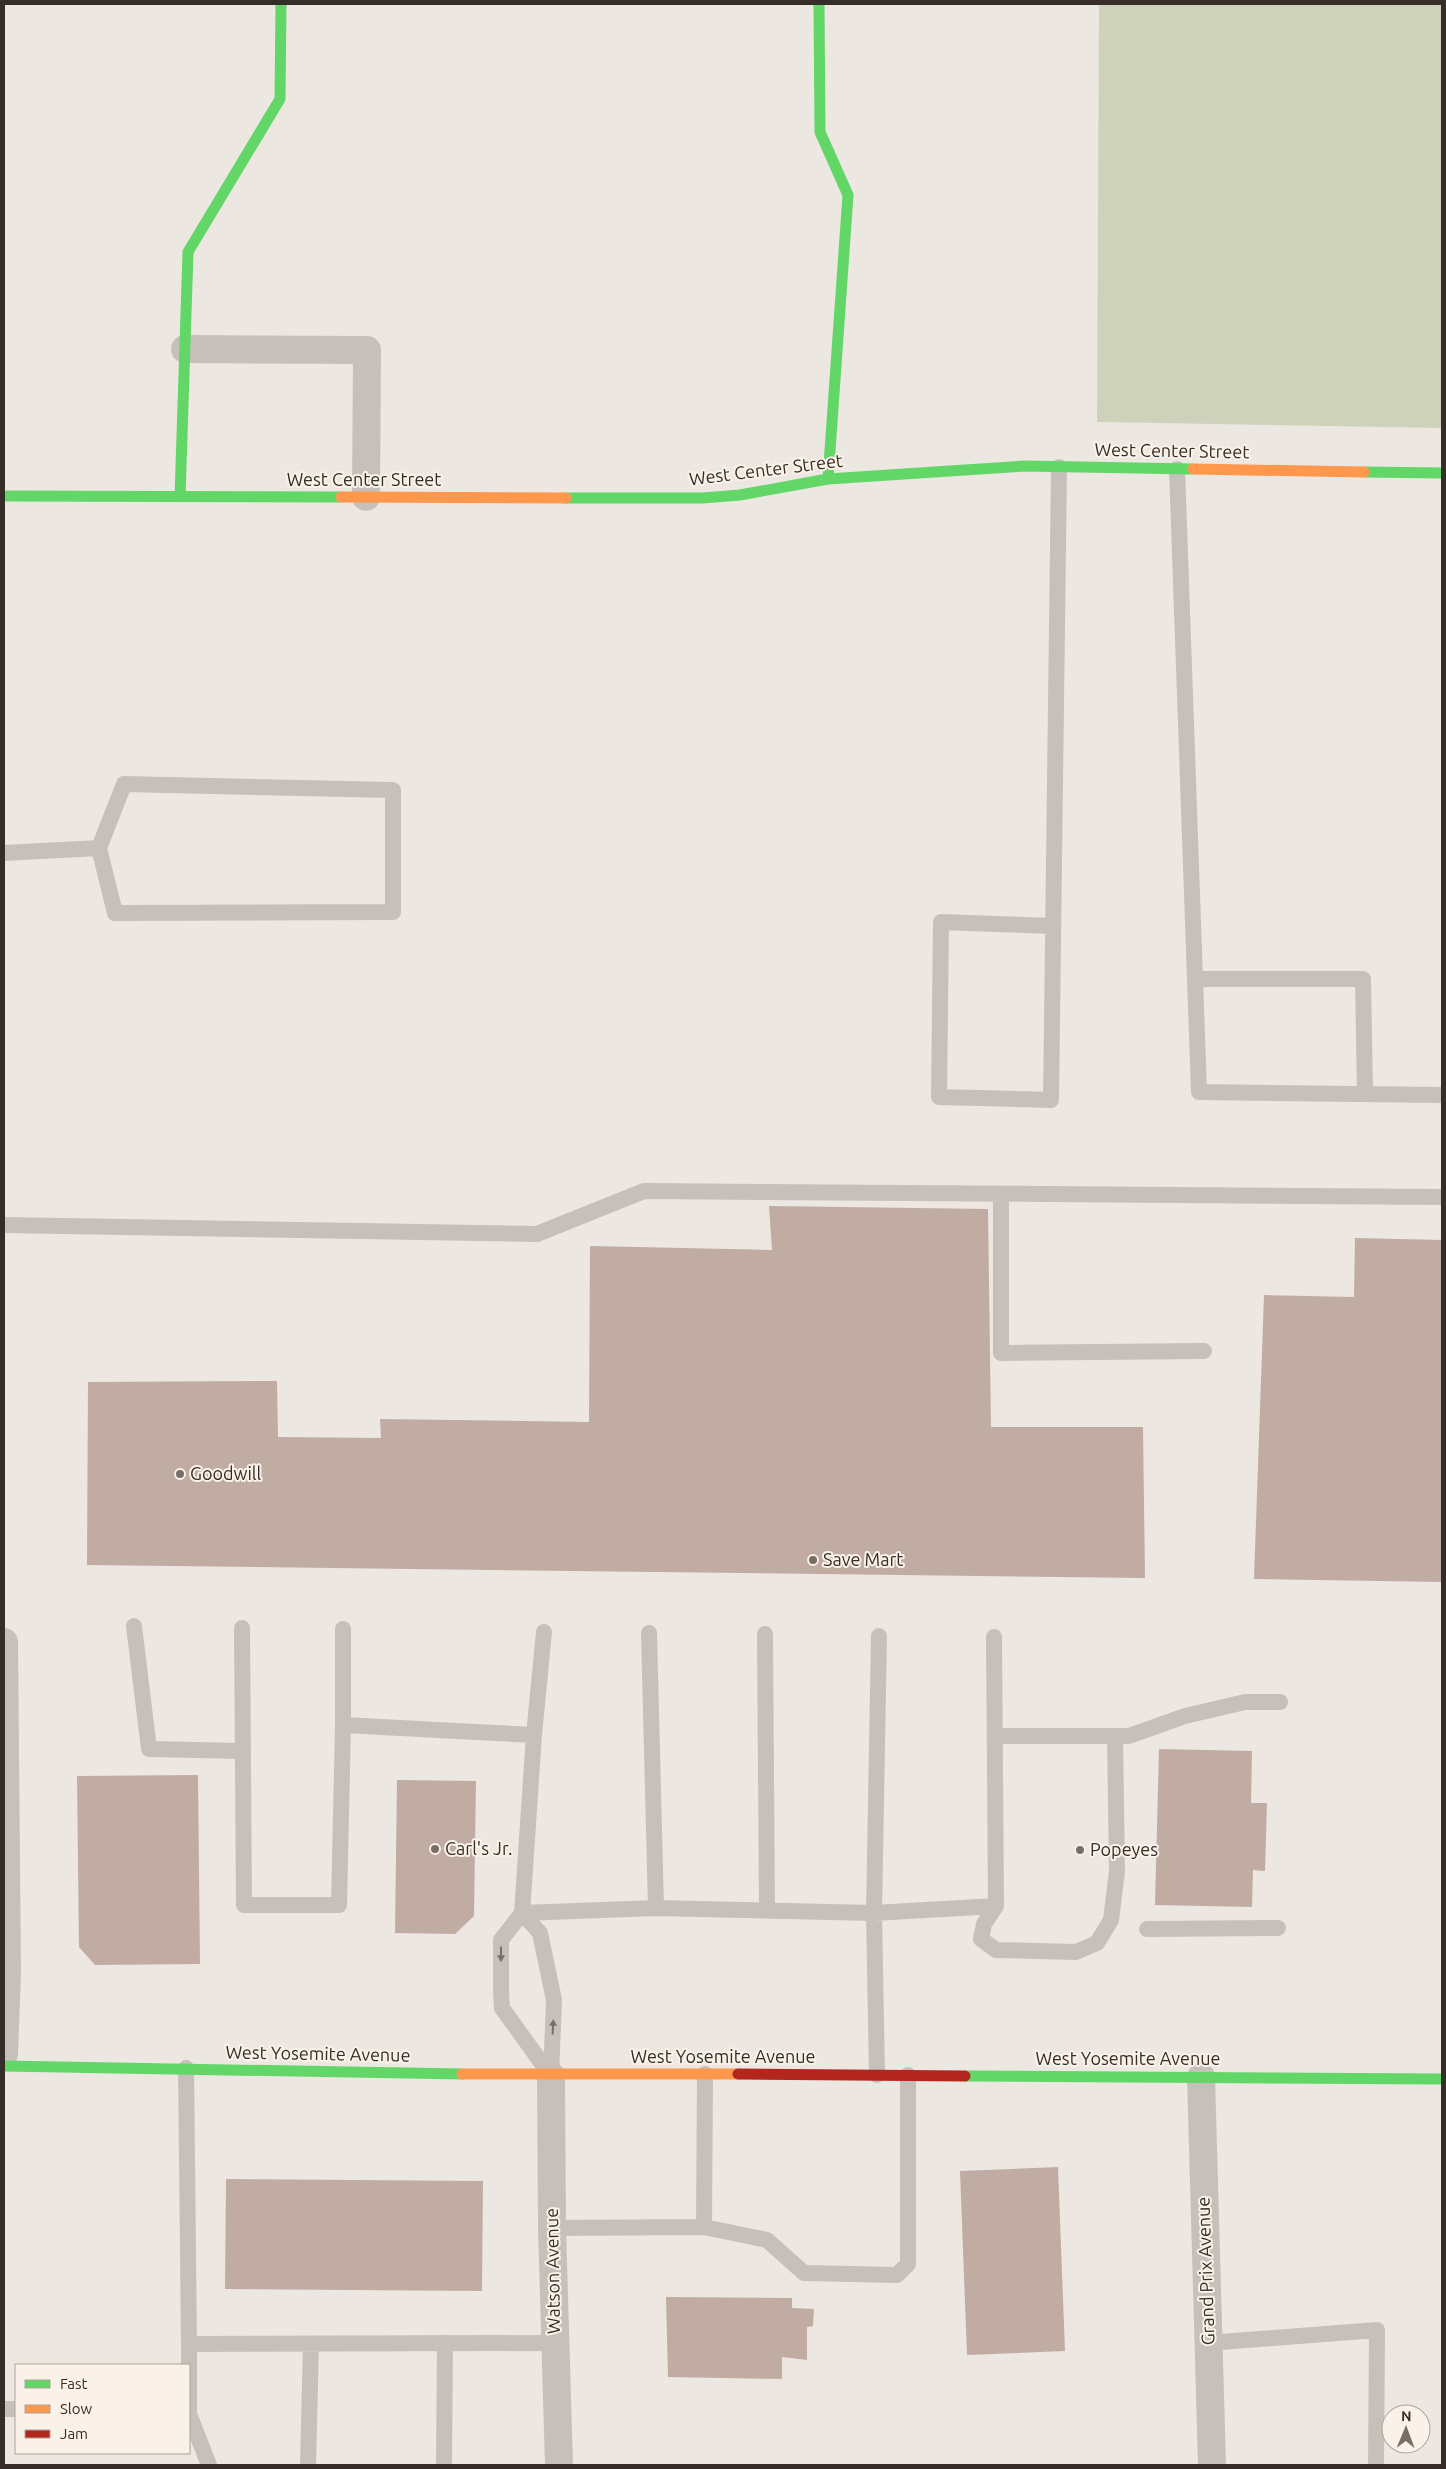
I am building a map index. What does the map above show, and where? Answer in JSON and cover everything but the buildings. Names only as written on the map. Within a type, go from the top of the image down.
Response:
[{"type":"street","points":[[180,497],[188,252],[280,100],[281,4]]},
{"type":"street","points":[[819,4],[820,132],[848,195],[828,479]]},
{"type":"street","points":[[185,348],[367,350],[366,497]]},
{"type":"street","name":"West Center Street","points":[[4,496],[703,498],[740,494],[828,479],[1024,466],[1442,473]]},
{"type":"street","points":[[4,1642],[7,1973],[4,2054]]},
{"type":"street","name":"West Yosemite Avenue","points":[[4,2066],[551,2076],[706,2074],[1442,2079]]},
{"type":"street","name":"Watson Avenue","points":[[551,2076],[552,2228],[559,2465]]},
{"type":"street","name":"Grand Prix Avenue","points":[[1201,2077],[1212,2465]]},
{"type":"lane","points":[[1053,926],[941,922],[939,1097],[1051,1100],[1059,467]]},
{"type":"lane","points":[[1177,469],[1199,1092],[1442,1095]]},
{"type":"lane","points":[[124,784],[393,790],[393,912],[115,913],[100,848],[124,784]]},
{"type":"lane","points":[[4,853],[100,848]]},
{"type":"lane","points":[[1195,979],[1363,979],[1365,1094]]},
{"type":"lane","points":[[4,1225],[537,1234],[644,1191],[1442,1197]]},
{"type":"lane","points":[[1001,1194],[1001,1353],[1204,1351]]},
{"type":"lane","points":[[134,1626],[149,1749],[243,1751]]},
{"type":"lane","points":[[242,1628],[244,1905],[339,1905],[343,1629]]},
{"type":"lane","points":[[544,1632],[534,1734],[522,1912],[501,1940],[502,2008],[551,2076]]},
{"type":"lane","points":[[649,1633],[656,1908]]},
{"type":"lane","points":[[765,1634],[767,1910]]},
{"type":"lane","points":[[877,2075],[874,1913],[879,1636]]},
{"type":"lane","points":[[994,1638],[996,1906],[984,1924],[981,1938],[996,1950],[1076,1952],[1097,1942],[1111,1920],[1118,1871],[1114,1736]]},
{"type":"lane","points":[[995,1736],[1129,1736],[1184,1716],[1246,1702],[1280,1702]]},
{"type":"lane","points":[[343,1725],[534,1734]]},
{"type":"lane","points":[[522,1912],[656,1908],[874,1913],[996,1906]]},
{"type":"lane","points":[[522,1912],[540,1934],[554,2000],[551,2076]]},
{"type":"lane","points":[[1147,1929],[1278,1928]]},
{"type":"lane","points":[[186,2068],[189,2364]]},
{"type":"lane","points":[[704,2227],[706,2074]]},
{"type":"lane","points":[[552,2228],[704,2227],[767,2240],[804,2273],[897,2275],[908,2264],[908,2075]]},
{"type":"lane","points":[[1208,2344],[1378,2330],[1376,2465]]},
{"type":"lane","points":[[444,2465],[445,2343]]},
{"type":"lane","points":[[189,2344],[555,2343]]},
{"type":"lane","points":[[308,2465],[311,2344]]},
{"type":"lane","points":[[190,2416],[209,2465]]},
{"type":"green space","points":[[1099,4],[1442,4],[1442,428],[1097,422]]},
{"type":"traffic: fast","points":[[180,497],[188,252],[280,99],[281,4]]},
{"type":"traffic: fast","points":[[819,4],[820,132],[848,195],[828,479]]},
{"type":"traffic: fast","points":[[566,498],[703,498],[740,495],[828,479],[1024,466],[1193,469]]},
{"type":"traffic: fast","points":[[1364,472],[1442,473]]},
{"type":"traffic: fast","points":[[4,496],[341,497]]},
{"type":"traffic: fast","points":[[4,2066],[462,2074]]},
{"type":"traffic: fast","points":[[965,2076],[1442,2079]]},
{"type":"traffic: slow","points":[[1193,469],[1364,472]]},
{"type":"traffic: slow","points":[[341,497],[566,498]]},
{"type":"traffic: slow","points":[[462,2074],[738,2074]]},
{"type":"traffic: jam","points":[[738,2074],[965,2076]]},
{"type":"place","name":"Goodwill","points":[[180,1474]]},
{"type":"place","name":"Save Mart","points":[[813,1560]]},
{"type":"place","name":"Carl's Jr.","points":[[435,1849]]},
{"type":"place","name":"Popeyes","points":[[1080,1850]]}]
